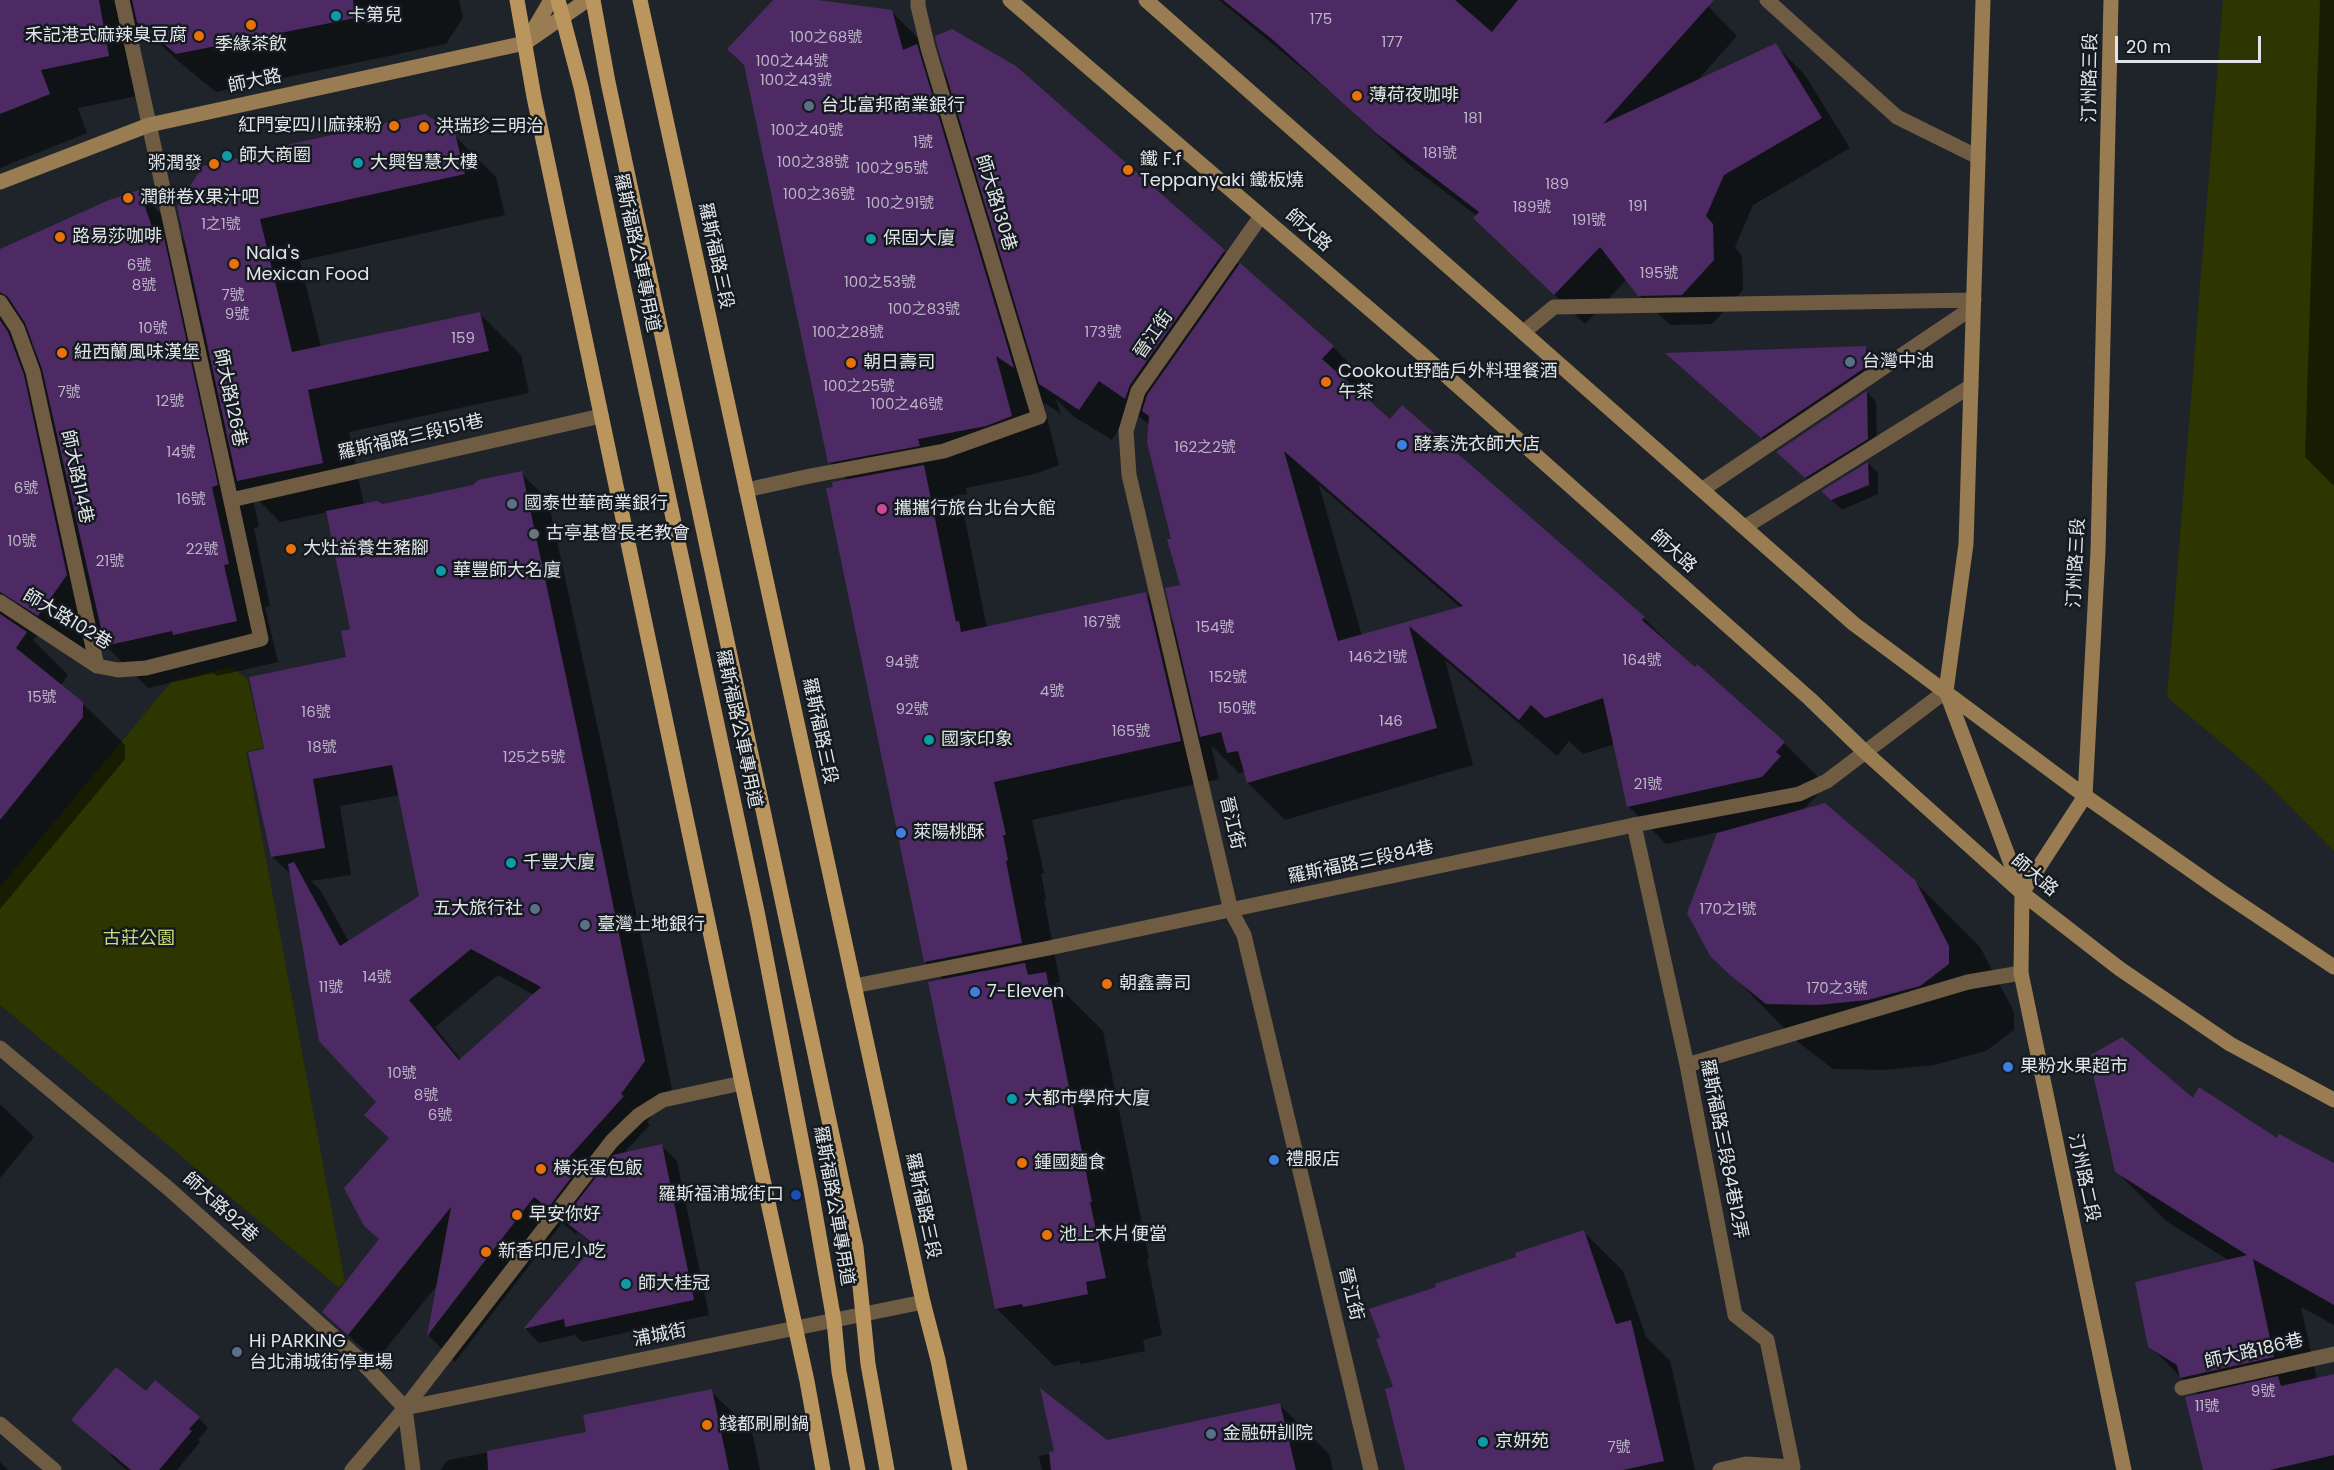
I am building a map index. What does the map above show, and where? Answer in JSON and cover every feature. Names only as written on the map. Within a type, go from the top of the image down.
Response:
[{"type":"main road","points":[[517,0],[534,97],[807,1381],[823,1470]]},
{"type":"main road","name":"羅斯福路公車專用道","points":[[558,0],[581,87],[756,904],[811,1190],[834,1321],[839,1372],[858,1470]]},
{"type":"main road","name":"羅斯福路公車專用道","points":[[593,0],[610,94],[855,1247],[868,1364],[887,1470]]},
{"type":"main road","name":"羅斯福路三段","points":[[640,0],[923,1302],[938,1360],[960,1470]]},
{"type":"street","name":"師大路126巷","points":[[122,0],[261,639],[220,648]]},
{"type":"street","points":[[525,44],[550,0]]},
{"type":"street","name":"師大路","points":[[0,183],[149,125],[525,44],[587,0]]},
{"type":"street","name":"師大路130巷","points":[[746,490],[944,451],[1039,417],[928,48],[918,0]]},
{"type":"street","name":"師大路","points":[[1010,0],[1450,379],[1810,699],[1865,752],[2022,893],[2120,969],[2230,1044],[2334,1100]]},
{"type":"street","points":[[1146,0],[1854,624],[2085,796],[2334,967]]},
{"type":"street","points":[[1767,0],[1897,117],[1978,157]]},
{"type":"street","points":[[1983,0],[1966,544],[1946,691],[2022,893]]},
{"type":"street","name":"汀州路三段","points":[[2022,893],[2085,796],[2098,551],[2111,0]]},
{"type":"street","name":"晉江街","points":[[1262,216],[1138,391],[1125,431],[1129,475],[1231,911],[1244,935],[1371,1470]]},
{"type":"street","name":"師大路114巷","points":[[0,302],[17,328],[33,372],[97,666]]},
{"type":"street","points":[[1525,332],[1554,307],[1973,304]]},
{"type":"street","points":[[1703,489],[1973,304]]},
{"type":"street","points":[[1745,527],[1971,386]]},
{"type":"street","name":"羅斯福路三段151巷","points":[[231,500],[601,416]]},
{"type":"street","name":"師大路102巷","points":[[0,602],[97,666],[118,670],[146,668],[220,648]]},
{"type":"street","points":[[1865,752],[1946,691]]},
{"type":"street","name":"羅斯福路三段84巷","points":[[854,986],[1231,911],[1634,825],[1799,794],[1827,781],[1865,752]]},
{"type":"street","name":"羅斯福路三段84巷12弄","points":[[1634,825],[1686,1065],[1735,1315],[1767,1340],[1793,1467],[1746,1464],[1720,1470]]},
{"type":"street","name":"汀州路二段","points":[[2022,893],[2021,973],[2124,1470]]},
{"type":"street","points":[[1686,1065],[1968,981],[2021,973]]},
{"type":"street","name":"師大路92巷","points":[[0,1048],[176,1196],[359,1359],[405,1408]]},
{"type":"street","points":[[352,1470],[405,1408],[612,1141],[639,1115],[663,1100],[742,1083]]},
{"type":"street","name":"浦城街","points":[[405,1408],[923,1302]]},
{"type":"street","name":"師大路186巷","points":[[2182,1388],[2334,1354]]},
{"type":"street","points":[[405,1408],[412,1470]]},
{"type":"street","points":[[0,1424],[54,1470]]},
{"type":"green space","points":[[2223,0],[2334,0],[2334,851],[2258,774],[2167,697]]},
{"type":"green space","name":"古莊公園","points":[[232,667],[248,680],[263,748],[246,752],[345,1282],[338,1287],[0,1005],[0,887],[172,681]]},
{"type":"building","points":[[0,0],[99,0],[109,56],[41,70],[50,94],[0,114]]},
{"type":"building","points":[[132,0],[353,0],[355,18],[176,54],[137,22]]},
{"type":"building","name":"保固大廈","points":[[773,0],[818,0],[892,10],[903,50],[917,44],[1014,368],[996,356],[1012,416],[986,426],[918,439],[920,446],[828,463],[744,65],[727,49]]},
{"type":"building","points":[[1223,0],[1455,0],[1492,32],[1518,0],[1714,0],[1603,124],[1776,43],[1822,118],[1724,175],[1706,216],[1713,224],[1714,260],[1682,295],[1638,296],[1600,247],[1554,295],[1473,218],[1479,212],[1376,133],[1272,39]]},
{"type":"building","points":[[952,29],[1016,66],[1225,250],[1130,385],[1125,399],[1099,381],[1079,410],[1039,384],[937,45],[935,36]]},
{"type":"building","points":[[425,114],[455,133],[465,174],[260,219],[292,352],[480,312],[489,351],[308,390],[323,463],[237,481],[177,206],[203,166]]},
{"type":"building","points":[[139,190],[156,238],[162,228],[218,485],[212,487],[229,564],[224,565],[237,621],[173,635],[172,631],[105,646],[42,369],[25,323],[8,297],[0,292],[0,249],[109,200]]},
{"type":"building","points":[[1240,263],[1334,346],[1322,359],[1390,419],[1402,405],[1645,617],[1642,620],[1695,667],[1697,664],[1785,742],[1776,752],[1781,756],[1762,777],[1627,807],[1603,698],[1545,718],[1531,705],[1519,720],[1409,626],[1437,728],[1247,783],[1238,751],[1227,753],[1221,732],[1200,737],[1165,588],[1180,585],[1167,539],[1171,539],[1147,442],[1149,416],[1142,411],[1147,395]],"holes":[[[1284,451],[1463,606],[1338,641]]]},
{"type":"building","points":[[0,320],[8,332],[24,375],[67,575],[38,616],[0,592]]},
{"type":"building","points":[[1866,346],[1866,367],[1761,438],[1665,353]]},
{"type":"building","points":[[1867,391],[1868,439],[1805,478],[1776,452]]},
{"type":"building","points":[[1868,462],[1869,485],[1831,500],[1821,491]]},
{"type":"building","points":[[924,465],[956,622],[959,621],[961,632],[1146,592],[1181,741],[994,782],[1006,835],[1003,835],[1008,860],[1006,861],[1022,943],[924,962],[826,488],[833,487],[832,482]]},
{"type":"building","points":[[522,471],[645,1061],[621,1094],[624,1096],[560,1167],[583,1162],[548,1208],[534,1197],[427,1336],[451,1207],[348,1335],[322,1312],[379,1239],[364,1226],[344,1188],[389,1138],[364,1115],[376,1102],[319,1041],[288,864],[294,862],[340,946],[419,896],[392,765],[313,779],[325,848],[271,857],[248,752],[264,749],[249,677],[346,657],[341,631],[350,629],[326,511],[377,501],[383,504],[473,485],[478,480]],"holes":[[[471,949],[541,987],[459,1060],[409,1000]]]},
{"type":"building","points":[[0,614],[27,632],[16,648],[83,702],[83,717],[0,820]]},
{"type":"building","points":[[1825,803],[1915,880],[1949,946],[1949,964],[1920,986],[1868,1000],[1817,1005],[1766,1004],[1710,956],[1687,913],[1717,833]]},
{"type":"building","name":"大都市學府大廈","points":[[1025,963],[1028,975],[1046,972],[1106,1278],[1086,1282],[1088,1294],[1023,1307],[1022,1304],[995,1309],[928,982]]},
{"type":"building","points":[[2122,1037],[2193,1098],[2199,1087],[2277,1138],[2279,1134],[2334,1163],[2334,1305],[2253,1259],[2274,1357],[2180,1378],[2177,1365],[2148,1347],[2135,1282],[2247,1255],[2115,1172],[2089,1056]]},
{"type":"building","points":[[662,1144],[694,1300],[565,1327],[564,1319],[523,1329],[595,1245],[563,1220],[613,1155]]},
{"type":"building","points":[[1584,1230],[1616,1324],[1631,1320],[1664,1461],[1623,1470],[1405,1470],[1385,1389],[1393,1387],[1376,1339],[1380,1338],[1369,1309],[1436,1287],[1435,1284],[1516,1257],[1515,1253]]},
{"type":"building","points":[[116,1367],[146,1391],[155,1380],[200,1417],[189,1429],[192,1431],[159,1470],[131,1470],[71,1420]]},
{"type":"building","points":[[2334,1374],[2334,1455],[2270,1470],[2203,1470],[2185,1397],[2278,1376],[2281,1386]]},
{"type":"building","name":"金融研訓院","points":[[1040,1388],[1107,1440],[1280,1403],[1296,1470],[1051,1470],[1049,1452],[1054,1451]]},
{"type":"building","points":[[712,1389],[729,1470],[488,1470],[487,1451],[586,1432],[583,1415]]},
{"type":"place","name":"卡第兒","points":[[336,16]]},
{"type":"place","name":"季緣茶飲","points":[[251,25]]},
{"type":"place","name":"禾記港式麻辣臭豆腐","points":[[199,36]]},
{"type":"place","name":"薄荷夜咖啡","points":[[1357,96]]},
{"type":"place","name":"台北富邦商業銀行","points":[[809,106]]},
{"type":"place","name":"紅門宴四川麻辣粉","points":[[394,126]]},
{"type":"place","name":"洪瑞珍三明治","points":[[424,127]]},
{"type":"place","name":"師大商圈","points":[[227,156]]},
{"type":"place","name":"大興智慧大樓","points":[[358,163]]},
{"type":"place","name":"粥潤發","points":[[214,164]]},
{"type":"place","name":"鐵 F.f Teppanyaki 鐵板燒","points":[[1128,170]]},
{"type":"place","name":"潤餅卷X果汁吧","points":[[128,198]]},
{"type":"place","name":"路易莎咖啡","points":[[60,237]]},
{"type":"place","name":"保固大廈","points":[[871,239]]},
{"type":"place","name":"Nala's Mexican Food","points":[[234,264]]},
{"type":"place","name":"紐西蘭風味漢堡","points":[[62,353]]},
{"type":"place","name":"台灣中油","points":[[1850,362]]},
{"type":"place","name":"朝日壽司","points":[[851,363]]},
{"type":"place","name":"Cookout野酷戶外料理餐酒 午茶","points":[[1326,382]]},
{"type":"place","name":"酵素洗衣師大店","points":[[1402,445]]},
{"type":"place","name":"國泰世華商業銀行","points":[[512,504]]},
{"type":"place","name":"攜攜行旅台北台大館","points":[[882,509]]},
{"type":"place","name":"古亭基督長老教會","points":[[534,534]]},
{"type":"place","name":"大灶益養生豬腳","points":[[291,549]]},
{"type":"place","name":"華豐師大名廈","points":[[441,571]]},
{"type":"place","name":"國家印象","points":[[929,740]]},
{"type":"place","name":"萊陽桃酥","points":[[901,833]]},
{"type":"place","name":"千豐大廈","points":[[511,863]]},
{"type":"place","name":"五大旅行社","points":[[535,909]]},
{"type":"place","name":"臺灣土地銀行","points":[[585,925]]},
{"type":"place","name":"朝鑫壽司","points":[[1107,984]]},
{"type":"place","name":"7-Eleven","points":[[975,992]]},
{"type":"place","name":"果粉水果超市","points":[[2008,1067]]},
{"type":"place","name":"大都市學府大廈","points":[[1012,1099]]},
{"type":"place","name":"禮服店","points":[[1274,1160]]},
{"type":"place","name":"鍾國麵食","points":[[1022,1163]]},
{"type":"place","name":"橫浜蛋包飯","points":[[541,1169]]},
{"type":"place","name":"羅斯福浦城街口","points":[[796,1195]]},
{"type":"place","name":"早安你好","points":[[517,1215]]},
{"type":"place","name":"池上木片便當","points":[[1047,1235]]},
{"type":"place","name":"新香印尼小吃","points":[[486,1252]]},
{"type":"place","name":"師大桂冠","points":[[626,1284]]},
{"type":"place","name":"Hi PARKING 台北浦城街停車場","points":[[237,1352]]},
{"type":"place","name":"錢都刷刷鍋","points":[[707,1425]]},
{"type":"place","name":"金融研訓院","points":[[1211,1434]]},
{"type":"place","name":"京妍苑","points":[[1483,1442]]}]
